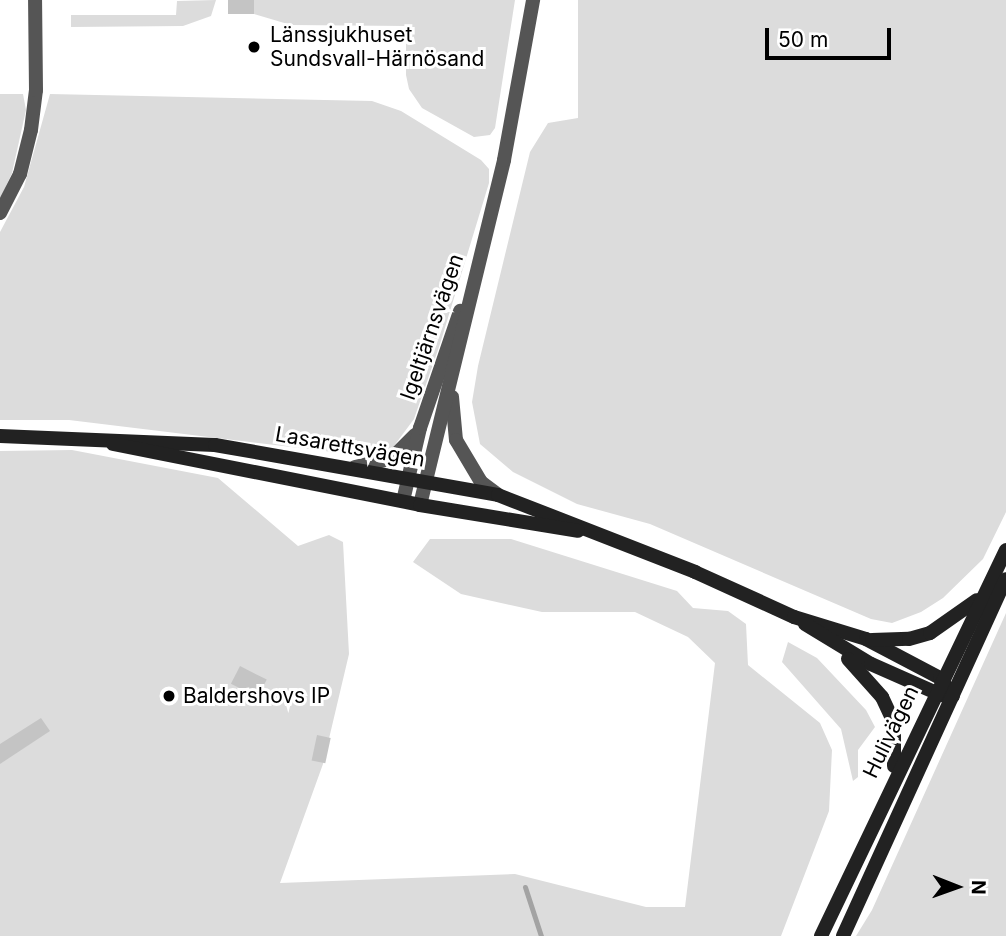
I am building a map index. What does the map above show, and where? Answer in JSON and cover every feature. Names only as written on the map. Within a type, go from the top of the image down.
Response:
[{"type":"street","points":[[0,213],[20,174],[31,130],[36,90],[35,0]]},
{"type":"street","name":"Igeltjärnsvägen","points":[[420,505],[485,240],[533,0]]},
{"type":"street","name":"Igeltjärnsvägen","points":[[403,501],[420,428],[485,240]]},
{"type":"street","name":"Igeltjärnsvägen","points":[[451,380],[456,440],[481,482],[498,495]]},
{"type":"street","name":"Igeltjärnsvägen","points":[[355,467],[391,459],[420,428]]},
{"type":"street","name":"Lasarettsvägen","points":[[0,436],[215,445],[355,467],[498,495],[695,572],[794,617],[866,639],[940,678],[953,696]]},
{"type":"street","name":"Lasarettsvägen","points":[[95,439],[420,505],[590,532]]},
{"type":"street","name":"Hulivägen","points":[[821,936],[940,678],[1006,550]]},
{"type":"street","name":"Hulivägen","points":[[843,936],[1006,579]]},
{"type":"street","points":[[866,639],[909,639],[930,633],[981,597]]},
{"type":"street","name":"Lasarettsvägen","points":[[794,617],[829,642],[933,695],[953,696]]},
{"type":"street","points":[[829,642],[863,671],[894,723],[897,741],[891,781]]},
{"type":"shaded area","points":[[216,0],[211,16],[183,26],[71,27],[71,15],[176,15],[177,1]]},
{"type":"shaded area","points":[[254,0],[515,0],[495,128],[490,135],[474,137],[422,108],[409,89],[406,75],[406,26],[291,25],[254,14]]},
{"type":"shaded area","points":[[578,0],[1006,0],[1006,512],[983,559],[943,598],[921,612],[892,623],[871,619],[650,524],[577,504],[513,472],[480,444],[472,402],[478,366],[530,152],[548,123],[578,118]]},
{"type":"shaded area","points":[[0,94],[23,94],[26,110],[12,173],[0,199]]},
{"type":"shaded area","points":[[50,94],[372,101],[401,111],[481,160],[489,169],[489,183],[440,344],[414,419],[391,450],[358,455],[69,420],[0,420],[0,232],[24,187]]},
{"type":"shaded area","name":"Baldershovs IP","points":[[72,450],[218,478],[298,546],[329,535],[343,542],[349,654],[323,764],[280,883],[515,874],[646,907],[685,907],[715,663],[688,637],[635,612],[542,612],[461,594],[413,562],[430,539],[511,539],[677,591],[693,608],[728,611],[746,624],[748,665],[820,723],[832,750],[829,811],[781,936],[0,936],[0,451]]},
{"type":"shaded area","points":[[1006,613],[1006,936],[856,936],[872,910]]},
{"type":"shaded area","points":[[788,642],[817,658],[866,710],[875,727],[858,750],[858,777],[853,781],[841,729],[782,662]]},
{"type":"building","points":[[228,0],[254,0],[254,14],[228,14]]},
{"type":"building","points":[[240,666],[267,680],[258,697],[231,684]]},
{"type":"building","points":[[41,718],[50,731],[0,764],[0,744]]},
{"type":"building","points":[[317,735],[331,738],[325,763],[312,760]]},
{"type":"waterway","points":[[525,887],[541,936]]},
{"type":"place","name":"Länssjukhuset Sundsvall-Härnösand","points":[[254,47]]},
{"type":"place","name":"Baldershovs IP","points":[[169,696]]}]
